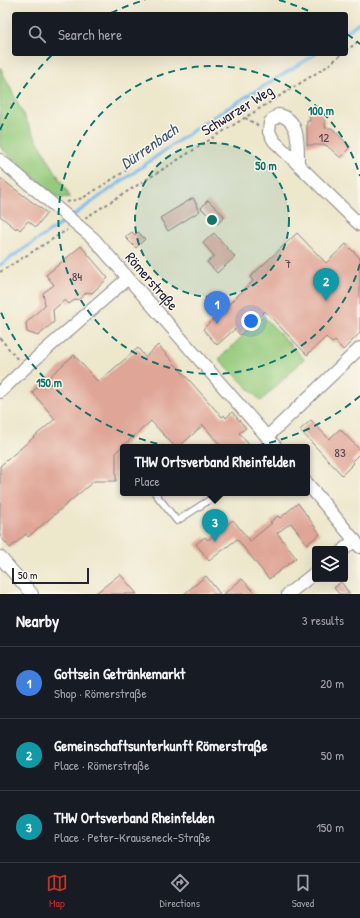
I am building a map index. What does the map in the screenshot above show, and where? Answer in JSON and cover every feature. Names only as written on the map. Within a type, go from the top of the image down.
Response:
[{"type":"street","points":[[298,163],[297,139],[292,122],[285,116],[278,115],[270,122],[269,132],[274,140],[298,163],[358,220]]},
{"type":"street","name":"Römerstraße","points":[[0,160],[93,238],[274,444]]},
{"type":"street","points":[[0,392],[25,368],[128,278]]},
{"type":"street","points":[[267,436],[360,348]]},
{"type":"street","points":[[310,488],[358,544],[348,548]]},
{"type":"street","points":[[0,557],[32,594]]},
{"type":"street","points":[[288,594],[312,575]]},
{"type":"lane","points":[[157,496],[177,521],[215,496]]},
{"type":"path","points":[[348,49],[360,40]]},
{"type":"path","name":"Schwarzer Weg","points":[[0,272],[326,67],[340,56]]},
{"type":"path","points":[[245,118],[269,132]]},
{"type":"path","points":[[62,211],[63,203],[83,198],[130,168]]},
{"type":"path","points":[[0,338],[25,368]]},
{"type":"green space","points":[[0,67],[29,126],[70,197],[58,198],[0,147]]},
{"type":"green space","points":[[263,316],[304,359],[261,401],[219,359]]},
{"type":"building","points":[[309,112],[318,112],[325,121],[325,128],[332,128],[350,147],[341,158],[326,145],[307,145],[307,121],[310,121]]},
{"type":"building","points":[[0,178],[47,213],[36,227],[28,221],[20,230],[17,227],[16,229],[0,216]]},
{"type":"building","points":[[193,198],[200,211],[168,231],[160,218]]},
{"type":"building","points":[[208,200],[225,217],[217,224],[201,208]]},
{"type":"building","points":[[132,232],[135,235],[138,232],[145,239],[136,248],[125,237]]},
{"type":"building","points":[[214,233],[235,257],[217,273],[207,262],[214,256],[203,243]]},
{"type":"building","points":[[297,233],[326,263],[346,244],[360,258],[360,333],[343,350],[335,341],[332,343],[326,337],[307,355],[265,311],[240,335],[235,329],[217,345],[203,329],[253,281],[250,277]]},
{"type":"building","points":[[81,246],[108,278],[92,293],[87,292],[78,300],[76,299],[69,304],[65,300],[53,310],[54,322],[38,336],[27,332],[26,323],[45,305],[43,293],[54,285],[46,275]]},
{"type":"building","points":[[158,345],[222,417],[224,415],[226,418],[232,412],[246,428],[239,433],[248,444],[219,444],[203,425],[182,444],[172,444],[151,421],[125,444],[120,444],[120,448],[116,452],[116,481],[94,481],[28,537],[26,534],[10,548],[0,536],[0,466],[55,419],[32,392],[74,355],[98,382],[138,348],[145,357]]},
{"type":"building","points":[[311,420],[329,439],[340,429],[360,450],[360,453],[352,461],[354,463],[342,475],[300,430]]},
{"type":"building","points":[[298,503],[320,534],[307,544],[291,523],[277,533],[296,558],[269,579],[237,539],[209,561],[196,544],[205,537],[208,540],[233,520],[250,541],[272,523],[270,522],[278,516],[280,518]]},
{"type":"building","points":[[120,574],[137,594],[95,594]]},
{"type":"building","points":[[206,576],[220,594],[184,594]]},
{"type":"building","points":[[242,579],[256,594],[224,594]]},
{"type":"building","points":[[341,582],[350,594],[339,594],[334,588]]},
{"type":"waterway","name":"Dürrenbach","points":[[348,31],[360,22]]},
{"type":"waterway","name":"Dürrenbach","points":[[71,217],[205,122],[313,56]]},
{"type":"waterway","name":"Dürrenbach","points":[[0,265],[67,220]]},
{"type":"place","name":"Gemeinschaftsunterkunft Römerstraße","points":[[326,301]]},
{"type":"place","name":"Gottsein Getränkemarkt","points":[[217,324]]},
{"type":"place","name":"THW Ortsverband Rheinfelden","points":[[215,542]]}]
